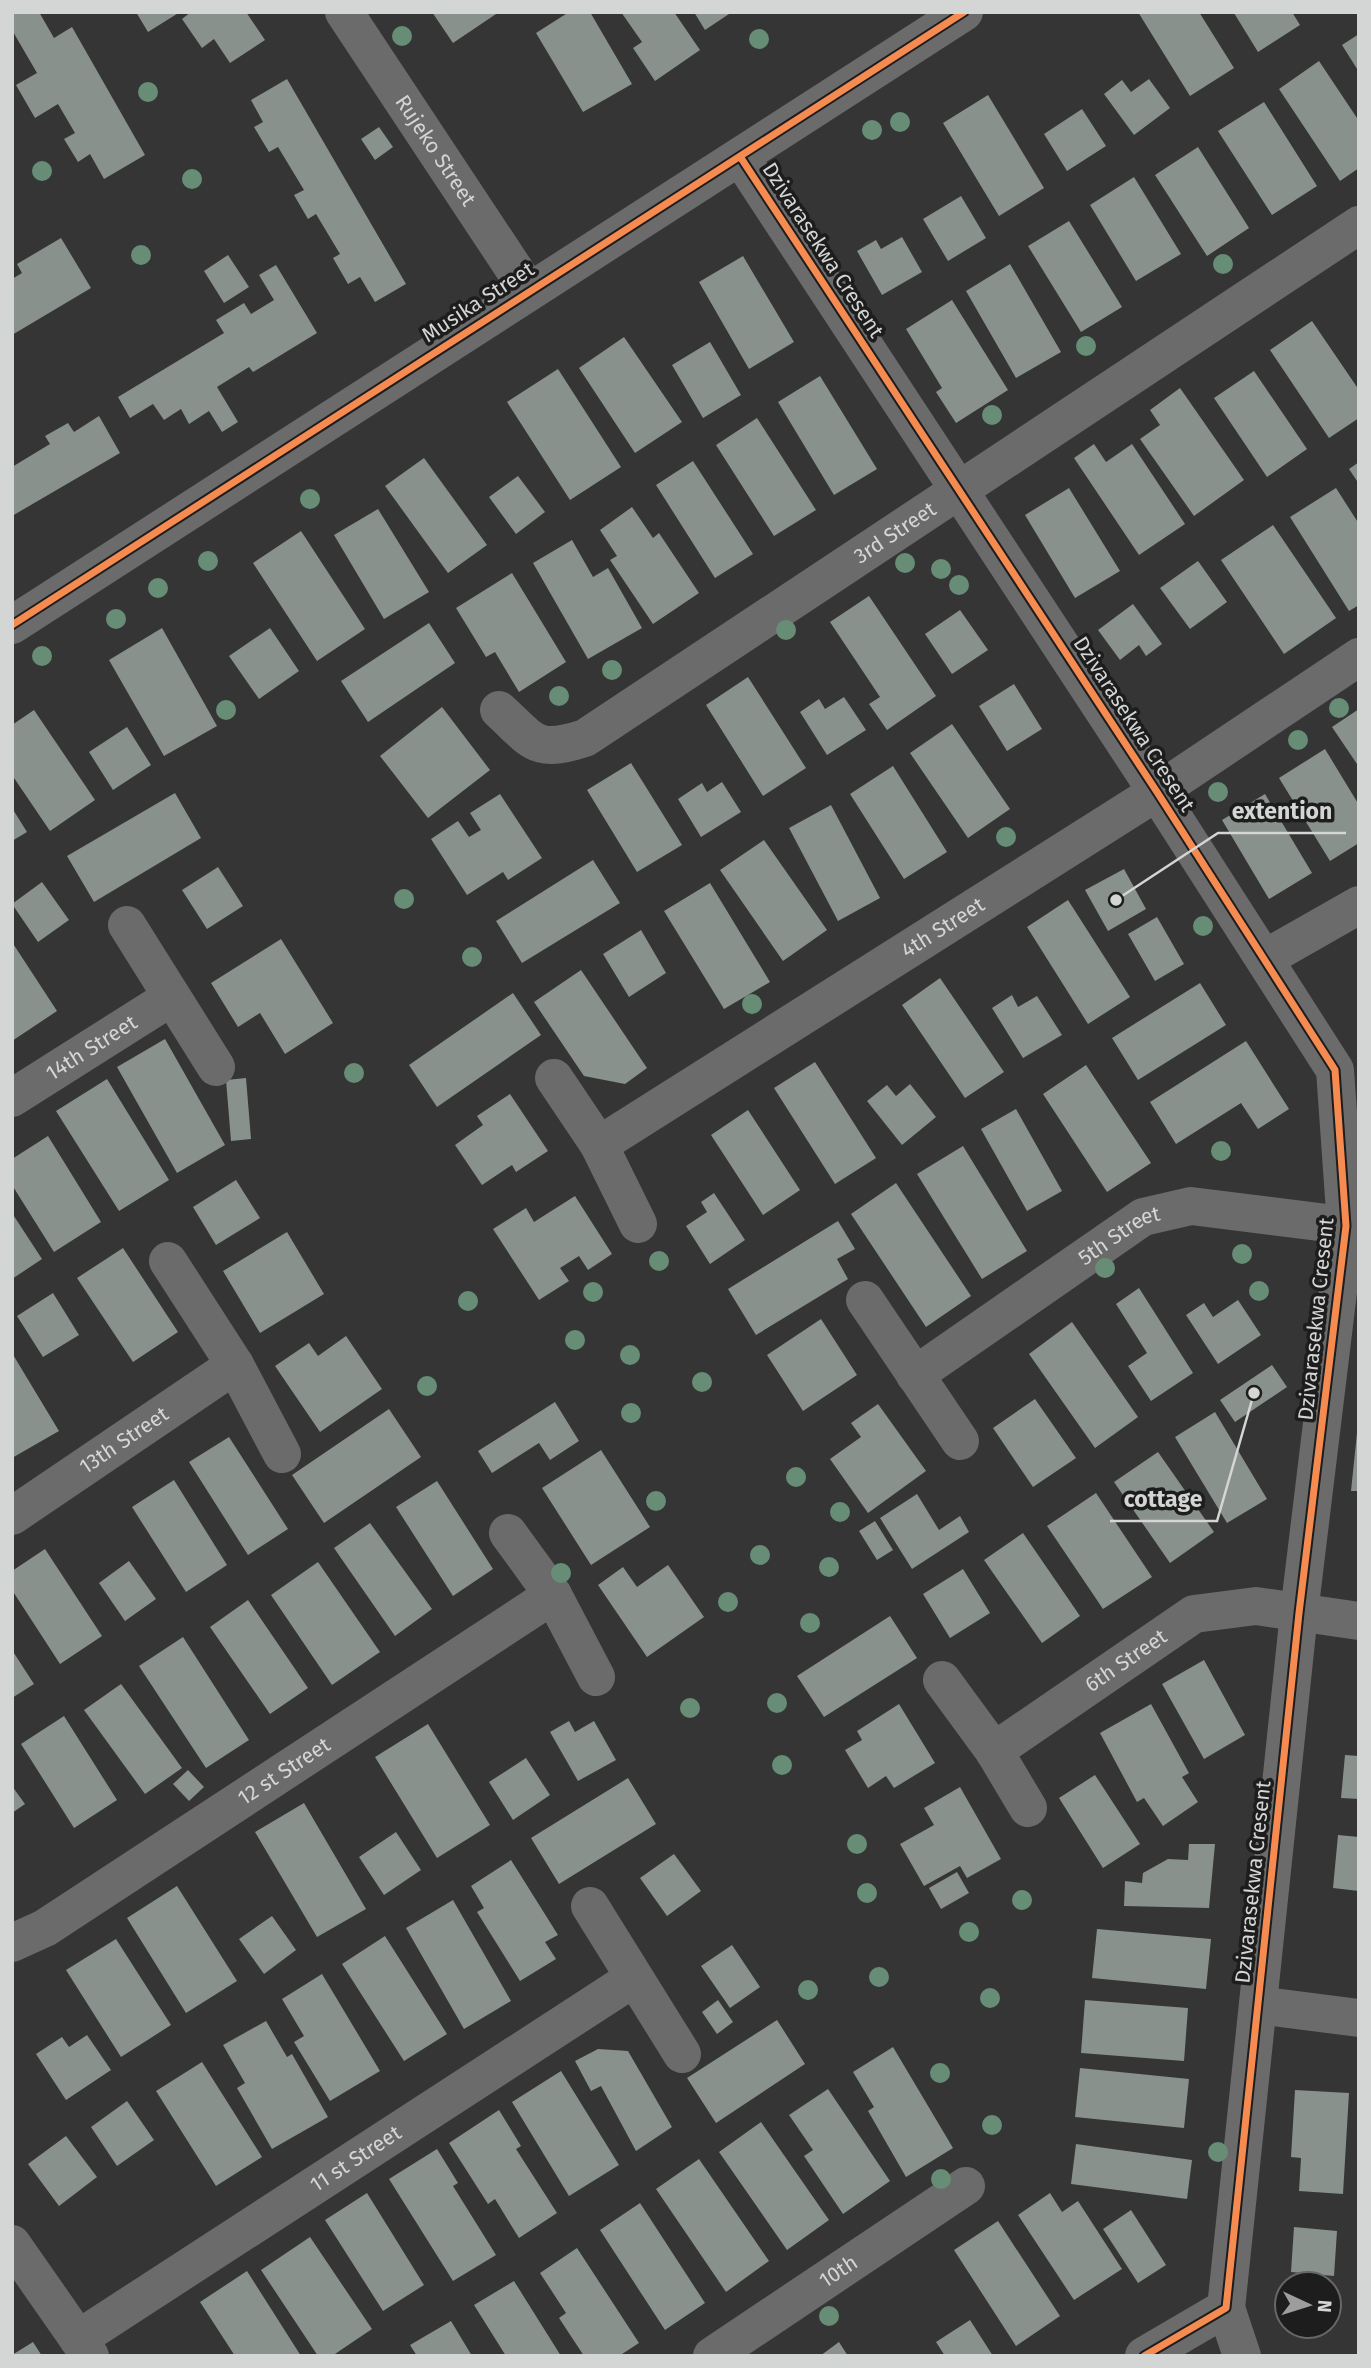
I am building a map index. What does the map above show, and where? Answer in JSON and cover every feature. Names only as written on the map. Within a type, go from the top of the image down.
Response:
[{"type":"street","name":"Rujeko Street","points":[[344,12],[528,290]]},
{"type":"street","name":"Musika Street","points":[[12,625],[528,290],[741,158],[964,12]]},
{"type":"street","name":"Dzivarasekwa Cresent","points":[[741,158],[1266,958],[1335,1070],[1352,1226],[1299,1613],[1226,2308]]},
{"type":"street","name":"3rd Street","points":[[499,710],[538,746],[559,746],[585,738],[1359,225]]},
{"type":"street","name":"4th Street","points":[[599,1145],[1157,792],[1359,657]]},
{"type":"street","points":[[1266,958],[1359,905]]},
{"type":"street","points":[[127,925],[170,998],[216,1066]]},
{"type":"street","name":"14th Street","points":[[12,1098],[170,998]]},
{"type":"street","points":[[554,1078],[599,1145],[638,1224]]},
{"type":"street","name":"5th Street","points":[[915,1375],[1143,1217],[1191,1206],[1352,1226]]},
{"type":"street","points":[[168,1261],[234,1364],[282,1454]]},
{"type":"street","points":[[865,1300],[960,1441]]},
{"type":"street","name":"13th Street","points":[[12,1516],[234,1364]]},
{"type":"street","points":[[508,1533],[553,1595],[596,1677]]},
{"type":"street","name":"12 st Street","points":[[12,1942],[45,1928],[553,1595]]},
{"type":"street","name":"6th Street","points":[[994,1751],[1194,1614],[1256,1606],[1359,1621]]},
{"type":"street","points":[[942,1681],[994,1751],[1028,1808]]},
{"type":"street","points":[[590,1906],[682,2054]]},
{"type":"street","name":"11 st Street","points":[[84,2347],[634,1978]]},
{"type":"street","points":[[1258,2005],[1359,2018]]},
{"type":"street","name":"10th","points":[[712,2356],[966,2186]]},
{"type":"street","points":[[12,2244],[84,2347]]},
{"type":"street","points":[[1144,2356],[1226,2308],[1242,2356]]},
{"type":"building","points":[[12,12],[39,12],[54,38],[72,27],[145,155],[104,179],[90,154],[78,162],[64,139],[75,133],[58,104],[35,118],[16,85],[37,73],[12,30]]},
{"type":"building","points":[[136,12],[180,12],[148,32]]},
{"type":"building","points":[[191,12],[246,12],[265,40],[230,63],[214,39],[202,48],[182,19]]},
{"type":"building","points":[[432,12],[499,12],[453,43]]},
{"type":"building","points":[[569,12],[590,12],[632,84],[583,112],[536,33]]},
{"type":"building","points":[[621,12],[674,12],[700,50],[655,81],[633,48],[642,42]]},
{"type":"building","points":[[694,12],[732,12],[705,30]]},
{"type":"building","points":[[1138,12],[1199,12],[1234,68],[1190,96]]},
{"type":"building","points":[[1292,12],[1300,25],[1258,52],[1234,13]]},
{"type":"building","points":[[1359,34],[1359,72],[1342,45]]},
{"type":"building","points":[[1319,61],[1359,121],[1359,168],[1340,181],[1279,89]]},
{"type":"building","points":[[287,79],[406,284],[375,302],[360,277],[348,284],[333,258],[340,254],[316,214],[308,219],[294,195],[304,190],[278,147],[269,152],[254,127],[263,122],[251,100]]},
{"type":"building","points":[[1149,79],[1170,108],[1134,135],[1104,94],[1122,80],[1131,92]]},
{"type":"building","points":[[988,95],[1044,188],[999,216],[943,123]]},
{"type":"building","points":[[1264,102],[1317,186],[1272,215],[1218,131]]},
{"type":"building","points":[[1082,109],[1106,146],[1067,171],[1044,134]]},
{"type":"building","points":[[379,127],[393,147],[375,160],[361,139]]},
{"type":"building","points":[[1198,147],[1249,228],[1207,256],[1155,175]]},
{"type":"building","points":[[1134,177],[1181,254],[1136,281],[1090,205]]},
{"type":"building","points":[[961,196],[986,238],[948,261],[923,219]]},
{"type":"building","points":[[1069,221],[1122,307],[1081,332],[1028,246]]},
{"type":"building","points":[[902,237],[922,272],[882,295],[857,251],[876,240],[881,249]]},
{"type":"building","points":[[61,238],[91,288],[12,335],[12,279],[22,273],[17,264]]},
{"type":"building","points":[[228,255],[249,287],[224,303],[204,271]]},
{"type":"building","points":[[743,256],[794,342],[749,369],[699,282]]},
{"type":"building","points":[[1010,264],[1061,352],[1016,378],[966,291]]},
{"type":"building","points":[[276,265],[317,333],[253,372],[249,367],[217,387],[238,422],[222,432],[209,411],[189,424],[181,409],[164,420],[153,404],[130,418],[118,397],[224,333],[216,320],[244,303],[251,314],[274,300],[259,275]]},
{"type":"building","points":[[952,300],[1008,390],[956,423],[936,392],[942,388],[906,329]]},
{"type":"building","points":[[1312,321],[1359,390],[1359,418],[1329,438],[1270,350]]},
{"type":"building","points":[[624,337],[682,422],[635,453],[579,368]]},
{"type":"building","points":[[710,342],[741,395],[703,418],[672,365]]},
{"type":"building","points":[[558,369],[621,467],[570,500],[507,402]]},
{"type":"building","points":[[1254,371],[1307,449],[1267,477],[1214,398]]},
{"type":"building","points":[[820,376],[877,469],[834,495],[778,402]]},
{"type":"building","points":[[1180,388],[1244,480],[1194,516],[1140,439],[1160,425],[1150,410]]},
{"type":"building","points":[[99,416],[120,453],[12,516],[12,467],[50,444],[45,436],[68,423],[74,432]]},
{"type":"building","points":[[757,418],[816,510],[774,536],[716,445]]},
{"type":"building","points":[[1094,444],[1106,462],[1132,444],[1185,524],[1139,555],[1074,458]]},
{"type":"building","points":[[424,458],[487,545],[448,573],[385,486]]},
{"type":"building","points":[[693,461],[753,554],[715,578],[656,485]]},
{"type":"building","points":[[1359,462],[1359,484],[1349,469]]},
{"type":"building","points":[[518,476],[545,512],[516,534],[489,497]]},
{"type":"building","points":[[1069,488],[1120,571],[1075,598],[1025,515]]},
{"type":"building","points":[[1336,488],[1359,524],[1359,605],[1349,611],[1290,517]]},
{"type":"building","points":[[632,507],[653,538],[659,533],[699,593],[653,624],[610,560],[617,556],[600,530]]},
{"type":"building","points":[[378,509],[429,592],[384,619],[334,535]]},
{"type":"building","points":[[1273,525],[1336,618],[1284,654],[1221,560]]},
{"type":"building","points":[[301,531],[365,629],[317,661],[253,563]]},
{"type":"building","points":[[572,540],[593,577],[608,568],[642,628],[588,659],[533,563]]},
{"type":"building","points":[[1198,561],[1227,602],[1190,629],[1160,588]]},
{"type":"building","points":[[512,573],[566,662],[519,692],[495,652],[486,657],[456,608]]},
{"type":"building","points":[[869,596],[936,696],[887,730],[869,704],[880,697],[830,622]]},
{"type":"building","points":[[1133,604],[1162,644],[1146,656],[1139,645],[1120,660],[1098,630]]},
{"type":"building","points":[[960,610],[988,650],[952,674],[925,634]]},
{"type":"building","points":[[429,623],[455,663],[368,722],[341,681]]},
{"type":"building","points":[[162,628],[217,726],[164,756],[109,660]]},
{"type":"building","points":[[270,628],[299,671],[259,699],[229,656]]},
{"type":"building","points":[[748,677],[806,768],[763,796],[706,705]]},
{"type":"building","points":[[1014,684],[1042,729],[1007,751],[979,706]]},
{"type":"building","points":[[844,697],[866,730],[827,755],[800,712],[819,699],[825,709]]},
{"type":"building","points":[[442,707],[490,770],[428,818],[380,756]]},
{"type":"building","points":[[1359,709],[1359,767],[1332,727]]},
{"type":"building","points":[[34,710],[95,800],[50,831],[12,775],[12,725]]},
{"type":"building","points":[[952,724],[1010,809],[968,838],[910,753]]},
{"type":"building","points":[[127,727],[151,765],[113,790],[89,752]]},
{"type":"building","points":[[1325,749],[1359,805],[1359,843],[1330,861],[1279,778]]},
{"type":"building","points":[[631,763],[682,845],[637,872],[587,790]]},
{"type":"building","points":[[893,766],[947,852],[904,879],[850,794]]},
{"type":"building","points":[[722,782],[741,812],[701,837],[678,799],[702,783],[707,792]]},
{"type":"building","points":[[175,793],[201,838],[94,902],[67,856]]},
{"type":"building","points":[[500,794],[542,858],[508,880],[503,872],[467,895],[431,839],[458,821],[469,837],[481,830],[470,813]]},
{"type":"building","points":[[1265,794],[1312,873],[1269,899],[1222,820]]},
{"type":"building","points":[[831,805],[880,898],[838,921],[789,828]]},
{"type":"building","points":[[12,808],[27,832],[12,841]]},
{"type":"building","points":[[764,840],[827,930],[783,961],[720,870]]},
{"type":"building","points":[[593,860],[620,903],[522,963],[496,921]]},
{"type":"building","points":[[218,867],[243,906],[207,929],[182,890]]},
{"type":"building","points":[[1124,869],[1146,909],[1108,931],[1085,890]]},
{"type":"building","points":[[42,882],[69,920],[38,942],[12,904]]},
{"type":"building","points":[[710,883],[770,982],[724,1009],[664,911]]},
{"type":"building","points":[[1068,900],[1130,997],[1088,1024],[1027,927]]},
{"type":"building","points":[[1157,917],[1184,964],[1155,981],[1128,934]]},
{"type":"building","points":[[641,930],[666,973],[629,997],[603,954]]},
{"type":"building","points":[[281,939],[333,1023],[285,1054],[260,1013],[238,1027],[211,983]]},
{"type":"building","points":[[12,942],[57,1011],[12,1041]]},
{"type":"building","points":[[581,970],[647,1068],[625,1084],[584,1076],[534,1002]]},
{"type":"building","points":[[940,978],[1004,1072],[965,1098],[902,1005]]},
{"type":"building","points":[[1200,983],[1226,1025],[1138,1080],[1112,1038]]},
{"type":"building","points":[[513,993],[541,1035],[437,1107],[409,1065]]},
{"type":"building","points":[[1012,995],[1018,1007],[1037,996],[1062,1035],[1023,1058],[992,1008]]},
{"type":"building","points":[[165,1039],[225,1145],[177,1173],[117,1067]]},
{"type":"building","points":[[1246,1041],[1289,1109],[1258,1129],[1241,1103],[1176,1144],[1150,1102]]},
{"type":"building","points":[[815,1062],[876,1158],[835,1184],[774,1088]]},
{"type":"building","points":[[1086,1065],[1151,1163],[1107,1192],[1043,1094]]},
{"type":"building","points":[[246,1078],[251,1139],[231,1141],[226,1080]]},
{"type":"building","points":[[107,1079],[169,1180],[119,1211],[56,1111]]},
{"type":"building","points":[[910,1084],[936,1117],[902,1145],[867,1101],[887,1085],[896,1096]]},
{"type":"building","points":[[510,1094],[548,1151],[516,1172],[512,1165],[482,1185],[455,1145],[483,1125],[477,1116]]},
{"type":"building","points":[[1016,1109],[1062,1191],[1027,1211],[981,1129]]},
{"type":"building","points":[[748,1110],[800,1190],[763,1215],[711,1135]]},
{"type":"building","points":[[48,1136],[101,1222],[54,1252],[12,1185],[12,1159]]},
{"type":"building","points":[[963,1146],[1027,1251],[982,1279],[917,1174]]},
{"type":"building","points":[[236,1180],[260,1218],[216,1245],[193,1207]]},
{"type":"building","points":[[896,1183],[971,1296],[926,1327],[851,1214]]},
{"type":"building","points":[[714,1193],[745,1240],[710,1264],[686,1226],[707,1212],[701,1202]]},
{"type":"building","points":[[575,1196],[612,1254],[588,1270],[579,1256],[560,1268],[569,1281],[539,1300],[493,1229],[526,1208],[534,1222]]},
{"type":"building","points":[[12,1213],[42,1259],[12,1279]]},
{"type":"building","points":[[838,1221],[855,1249],[837,1259],[848,1279],[756,1335],[728,1289]]},
{"type":"building","points":[[287,1232],[324,1294],[260,1333],[223,1271]]},
{"type":"building","points":[[123,1248],[178,1332],[133,1362],[77,1278]]},
{"type":"building","points":[[1139,1288],[1193,1373],[1151,1401],[1128,1366],[1147,1353],[1116,1304]]},
{"type":"building","points":[[53,1293],[79,1335],[43,1357],[17,1316]]},
{"type":"building","points":[[1238,1300],[1261,1335],[1218,1364],[1186,1315],[1204,1303],[1213,1317]]},
{"type":"building","points":[[821,1319],[857,1375],[803,1411],[767,1355]]},
{"type":"building","points":[[1072,1322],[1138,1417],[1095,1448],[1029,1354]]},
{"type":"building","points":[[346,1336],[382,1389],[320,1432],[275,1366],[309,1343],[318,1356]]},
{"type":"building","points":[[12,1353],[59,1431],[12,1458]]},
{"type":"building","points":[[1272,1365],[1287,1387],[1235,1422],[1220,1400]]},
{"type":"building","points":[[1035,1399],[1076,1458],[1033,1487],[993,1428]]},
{"type":"building","points":[[555,1402],[579,1441],[550,1460],[539,1443],[492,1473],[478,1451]]},
{"type":"building","points":[[878,1404],[926,1471],[868,1513],[830,1459],[861,1437],[851,1423]]},
{"type":"building","points":[[389,1409],[421,1457],[324,1523],[292,1475]]},
{"type":"building","points":[[1215,1412],[1267,1499],[1227,1523],[1175,1437]]},
{"type":"building","points":[[1357,1433],[1359,1491],[1351,1491]]},
{"type":"building","points":[[229,1437],[288,1529],[248,1555],[189,1462]]},
{"type":"building","points":[[601,1450],[650,1527],[591,1565],[542,1488]]},
{"type":"building","points":[[1158,1452],[1214,1532],[1170,1563],[1114,1482]]},
{"type":"building","points":[[174,1480],[227,1565],[186,1592],[132,1507]]},
{"type":"building","points":[[437,1481],[493,1569],[453,1596],[396,1507]]},
{"type":"building","points":[[1096,1493],[1152,1577],[1103,1609],[1047,1526]]},
{"type":"building","points":[[917,1494],[939,1530],[960,1516],[969,1532],[912,1569],[880,1518]]},
{"type":"building","points":[[875,1521],[893,1550],[877,1560],[859,1531]]},
{"type":"building","points":[[370,1523],[432,1609],[395,1636],[334,1548]]},
{"type":"building","points":[[1023,1533],[1080,1616],[1042,1643],[984,1560]]},
{"type":"building","points":[[45,1549],[102,1636],[60,1664],[12,1590],[12,1571]]},
{"type":"building","points":[[129,1561],[156,1599],[125,1621],[99,1583]]},
{"type":"building","points":[[318,1562],[380,1652],[332,1685],[271,1595]]},
{"type":"building","points":[[668,1565],[704,1617],[647,1657],[598,1585],[623,1567],[637,1587]]},
{"type":"building","points":[[963,1569],[990,1613],[950,1638],[923,1594]]},
{"type":"building","points":[[248,1600],[308,1688],[270,1714],[210,1627]]},
{"type":"building","points":[[890,1616],[917,1658],[824,1717],[797,1676]]},
{"type":"building","points":[[183,1637],[249,1740],[206,1768],[139,1666]]},
{"type":"building","points":[[12,1650],[34,1684],[12,1698]]},
{"type":"building","points":[[1204,1660],[1245,1735],[1204,1759],[1162,1684]]},
{"type":"building","points":[[121,1684],[182,1768],[145,1794],[84,1710]]},
{"type":"building","points":[[899,1704],[935,1763],[894,1788],[886,1776],[868,1788],[845,1750],[862,1740],[857,1731]]},
{"type":"building","points":[[1151,1704],[1189,1773],[1182,1777],[1198,1802],[1163,1826],[1144,1798],[1137,1802],[1100,1733]]},
{"type":"building","points":[[64,1716],[117,1800],[74,1828],[21,1744]]},
{"type":"building","points":[[569,1721],[575,1732],[594,1721],[616,1760],[578,1781],[550,1732]]},
{"type":"building","points":[[428,1724],[490,1825],[437,1858],[375,1757]]},
{"type":"building","points":[[1345,1755],[1359,1756],[1359,1799],[1341,1798]]},
{"type":"building","points":[[526,1758],[550,1795],[513,1820],[489,1782]]},
{"type":"building","points":[[188,1770],[204,1787],[189,1801],[173,1784]]},
{"type":"building","points":[[1095,1775],[1140,1844],[1103,1868],[1059,1798]]},
{"type":"building","points":[[628,1778],[656,1824],[559,1884],[531,1838]]},
{"type":"building","points":[[12,1786],[25,1804],[12,1813]]},
{"type":"building","points":[[960,1787],[1001,1859],[967,1878],[960,1866],[924,1886],[900,1844],[934,1825],[924,1808]]},
{"type":"building","points":[[304,1803],[366,1909],[317,1937],[255,1832]]},
{"type":"building","points":[[396,1832],[421,1870],[384,1895],[359,1857]]},
{"type":"building","points":[[1338,1835],[1359,1837],[1359,1891],[1333,1888]]},
{"type":"building","points":[[1189,1844],[1215,1844],[1209,1908],[1124,1906],[1125,1881],[1142,1883],[1143,1873],[1168,1859],[1188,1860]]},
{"type":"building","points":[[674,1854],[701,1891],[667,1916],[640,1878]]},
{"type":"building","points":[[511,1860],[558,1935],[545,1942],[556,1959],[520,1981],[477,1912],[484,1908],[471,1886]]},
{"type":"building","points":[[957,1872],[969,1893],[941,1909],[929,1888]]},
{"type":"building","points":[[177,1886],[237,1981],[186,2013],[127,1918]]},
{"type":"building","points":[[453,1900],[511,2001],[464,2029],[406,1928]]},
{"type":"building","points":[[272,1916],[296,1950],[264,1974],[239,1939]]},
{"type":"building","points":[[1097,1929],[1211,1939],[1206,1989],[1092,1978]]},
{"type":"building","points":[[385,1936],[447,2034],[404,2061],[342,1964]]},
{"type":"building","points":[[116,1939],[171,2025],[121,2057],[66,1970]]},
{"type":"building","points":[[732,1945],[760,1987],[730,2008],[701,1966]]},
{"type":"building","points":[[322,1974],[380,2071],[330,2101],[294,2042],[304,2036],[282,1999]]},
{"type":"building","points":[[718,2000],[733,2022],[717,2034],[702,2012]]},
{"type":"building","points":[[1085,2000],[1188,2008],[1184,2061],[1081,2053]]},
{"type":"building","points":[[777,2020],[805,2064],[716,2123],[687,2078]]},
{"type":"building","points":[[266,2021],[287,2057],[292,2054],[328,2117],[272,2149],[237,2088],[245,2083],[223,2045]]},
{"type":"building","points":[[87,2035],[111,2070],[66,2100],[36,2054],[62,2037],[69,2047]]},
{"type":"building","points":[[893,2047],[953,2148],[906,2177],[868,2111],[874,2107],[853,2072]]},
{"type":"building","points":[[598,2049],[628,2051],[672,2127],[636,2151],[601,2086],[591,2091],[575,2061]]},
{"type":"building","points":[[202,2062],[262,2157],[216,2186],[156,2091]]},
{"type":"building","points":[[1080,2068],[1189,2079],[1184,2128],[1075,2117]]},
{"type":"building","points":[[561,2071],[619,2165],[569,2196],[512,2102]]},
{"type":"building","points":[[828,2089],[890,2181],[843,2214],[804,2156],[813,2150],[789,2115]]},
{"type":"building","points":[[1295,2090],[1349,2093],[1343,2194],[1299,2191],[1301,2158],[1291,2157]]},
{"type":"building","points":[[127,2101],[154,2140],[117,2166],[91,2127]]},
{"type":"building","points":[[499,2110],[521,2146],[516,2149],[557,2213],[519,2238],[495,2199],[488,2204],[449,2143]]},
{"type":"building","points":[[761,2122],[829,2220],[787,2250],[719,2152]]},
{"type":"building","points":[[66,2136],[97,2177],[59,2206],[28,2164]]},
{"type":"building","points":[[1076,2144],[1192,2160],[1187,2199],[1071,2184]]},
{"type":"building","points":[[437,2149],[458,2183],[453,2186],[496,2255],[453,2281],[389,2179]]},
{"type":"building","points":[[699,2159],[769,2261],[726,2292],[656,2189]]},
{"type":"building","points":[[367,2193],[424,2285],[383,2311],[325,2220]]},
{"type":"building","points":[[1050,2193],[1062,2212],[1078,2201],[1122,2269],[1074,2300],[1018,2215]]},
{"type":"building","points":[[640,2203],[705,2303],[665,2330],[600,2230]]},
{"type":"building","points":[[1131,2210],[1166,2265],[1138,2283],[1103,2229]]},
{"type":"building","points":[[998,2221],[1060,2316],[1016,2346],[954,2250]]},
{"type":"building","points":[[1294,2227],[1337,2231],[1334,2270],[1291,2270]]},
{"type":"building","points":[[310,2237],[372,2329],[332,2356],[318,2356],[261,2270]]},
{"type":"building","points":[[577,2248],[639,2343],[619,2356],[584,2356],[559,2318],[566,2313],[540,2273]]},
{"type":"building","points":[[247,2271],[301,2356],[235,2356],[200,2302]]},
{"type":"building","points":[[514,2281],[561,2356],[506,2356],[474,2305]]},
{"type":"building","points":[[970,2320],[993,2356],[945,2356],[936,2342]]},
{"type":"building","points":[[451,2321],[472,2356],[417,2356],[410,2345]]},
{"type":"building","points":[[33,2342],[42,2356],[12,2356],[12,2355]]},
{"type":"building","points":[[839,2342],[848,2356],[820,2356]]},
{"type":"cycle path","points":[[12,625],[964,12]]},
{"type":"cycle path","points":[[741,158],[1157,792],[1335,1070],[1346,1226],[1299,1613],[1226,2308],[1144,2356]]},
{"type":"place","name":"extention","points":[[1116,900]]},
{"type":"place","name":"cottage","points":[[1254,1393]]}]
